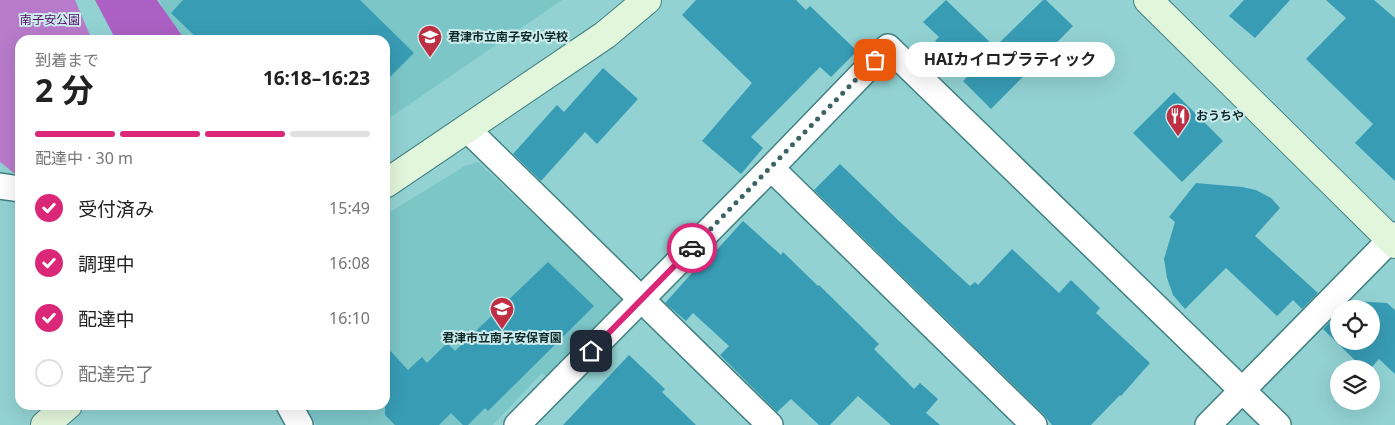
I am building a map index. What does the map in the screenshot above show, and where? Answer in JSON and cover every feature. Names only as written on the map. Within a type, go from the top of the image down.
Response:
[{"type":"street","points":[[390,181],[605,35],[647,0]]},
{"type":"street","points":[[1148,0],[1394,239],[1208,425]]},
{"type":"street","points":[[528,422],[642,300],[888,47],[1278,425]]},
{"type":"street","points":[[468,129],[770,425]]},
{"type":"street","points":[[771,168],[1034,425]]},
{"type":"street","points":[[0,186],[15,188]]},
{"type":"street","points":[[44,425],[62,410]]},
{"type":"street","points":[[292,410],[300,425]]},
{"type":"shaded area","points":[[95,0],[157,0],[182,35],[113,35]]},
{"type":"shaded area","name":"君津市立南子安小学校","points":[[160,0],[562,0],[390,118],[390,35],[170,35]]},
{"type":"shaded area","points":[[478,162],[624,299],[546,376],[542,373],[493,425],[316,425],[307,410],[390,410],[390,212],[465,166]]},
{"type":"green space","name":"南子安公園","points":[[0,0],[75,0],[90,35],[15,35],[15,174],[0,162]]},
{"type":"building","points":[[183,0],[360,0],[414,53],[390,77],[390,35],[194,35],[171,13]]},
{"type":"building","points":[[696,0],[796,0],[806,10],[810,6],[857,51],[831,77],[820,67],[751,137],[763,148],[741,174],[702,141],[752,83],[682,15]]},
{"type":"building","points":[[946,0],[995,47],[1043,0],[1046,0],[1073,26],[991,109],[963,81],[969,75],[935,41],[939,37],[923,22]]},
{"type":"building","points":[[1244,0],[1290,0],[1255,38],[1229,16]]},
{"type":"building","points":[[1326,0],[1374,0],[1395,18],[1395,181],[1355,143],[1373,124],[1306,59],[1346,18]]},
{"type":"building","points":[[603,68],[638,99],[597,144],[585,132],[541,181],[513,154],[557,105],[564,112]]},
{"type":"building","name":"おうちや","points":[[1174,92],[1223,141],[1182,182],[1133,133]]},
{"type":"building","points":[[840,164],[970,286],[975,282],[978,285],[1012,249],[1059,293],[1071,280],[1100,308],[1096,313],[1150,363],[1121,396],[1091,425],[1052,425],[814,190]]},
{"type":"building","points":[[1196,183],[1256,190],[1271,198],[1280,208],[1255,236],[1318,293],[1302,309],[1293,300],[1277,316],[1226,268],[1185,309],[1173,295],[1167,278],[1164,259],[1175,222],[1169,217]]},
{"type":"building","points":[[743,221],[781,255],[783,252],[819,285],[879,344],[874,349],[914,389],[920,383],[938,399],[926,413],[940,425],[891,425],[858,396],[830,425],[819,425],[791,399],[777,412],[720,355],[729,346],[693,313],[686,321],[665,303],[712,251],[714,253]]},
{"type":"building","points":[[548,262],[594,306],[488,411],[485,408],[468,425],[463,425],[451,413],[439,425],[395,425],[385,415],[385,410],[390,410],[390,350],[408,370],[422,357],[427,363],[447,343],[455,351]]},
{"type":"building","points":[[1380,303],[1387,303],[1395,310],[1395,374],[1379,359],[1355,360],[1345,350],[1380,350]]},
{"type":"building","points":[[1330,322],[1330,336],[1323,329]]},
{"type":"building","points":[[629,355],[665,389],[662,392],[696,425],[563,425]]},
{"type":"way so far","points":[[692,248],[875,60]]},
{"type":"place","name":"君津市立南子安小学校","points":[[430,58]]},
{"type":"place","name":"HAIカイロプラティック","points":[[875,60]]},
{"type":"place","name":"おうちや","points":[[1178,137]]},
{"type":"place","name":"君津市立南子安保育園","points":[[502,330]]},
{"type":"route","points":[[591,351],[692,248]]}]
